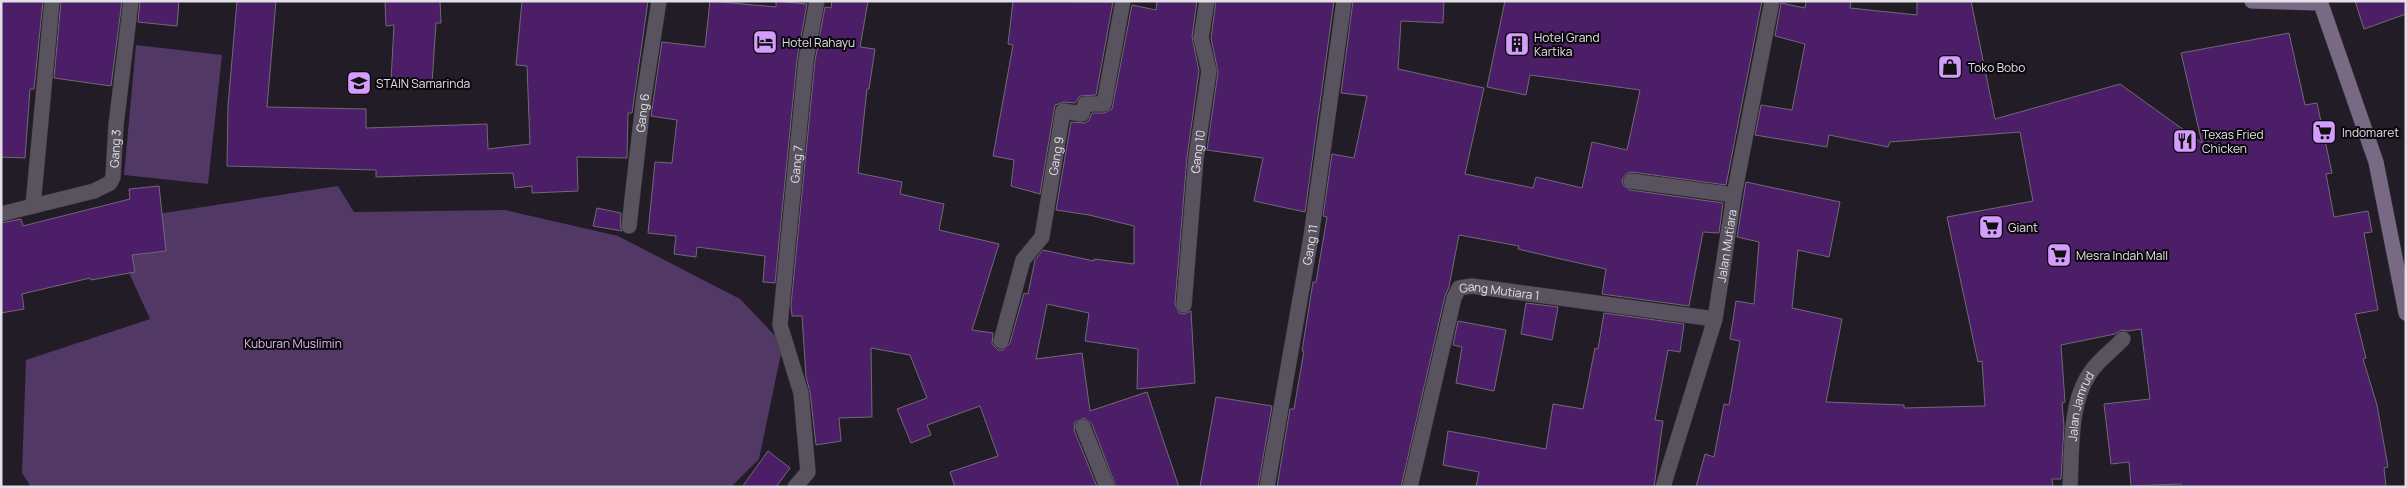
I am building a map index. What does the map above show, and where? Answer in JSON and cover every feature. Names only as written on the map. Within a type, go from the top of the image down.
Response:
[{"type":"street","points":[[33,206],[52,1]]},
{"type":"street","name":"Gang 3","points":[[1,214],[99,189],[110,183],[113,176],[116,125],[131,1]]},
{"type":"street","name":"Gang 6","points":[[629,226],[643,103],[659,1]]},
{"type":"street","name":"Gang 7","points":[[795,487],[808,472],[801,393],[780,326],[806,60],[817,1]]},
{"type":"street","name":"Gang 9","points":[[1001,341],[1023,260],[1042,237],[1063,111],[1082,114],[1085,104],[1104,104],[1122,1]]},
{"type":"street","name":"Gang 10","points":[[1184,305],[1196,158],[1209,71],[1201,38],[1207,1]]},
{"type":"street","name":"Gang 11","points":[[1267,487],[1311,237],[1344,1]]},
{"type":"street","name":"Jalan Mutiara","points":[[1663,487],[1714,319],[1734,195],[1772,1]]},
{"type":"street","points":[[2252,1],[2320,2],[2376,162],[2406,314]]},
{"type":"street","points":[[1632,181],[1734,195]]},
{"type":"street","name":"Gang Mutiara 1","points":[[1410,487],[1454,298],[1459,288],[1472,286],[1714,319]]},
{"type":"street","name":"Jalan Jamrud","points":[[2070,487],[2074,418],[2080,397],[2090,373],[2123,339]]},
{"type":"street","points":[[1083,426],[1107,487]]},
{"type":"green space","points":[[136,45],[222,55],[208,184],[124,175]]},
{"type":"green space","name":"Kuburan Muslimin","points":[[338,186],[354,212],[505,210],[618,236],[740,299],[783,344],[759,459],[731,487],[31,487],[22,473],[26,360],[150,319],[106,222]]},
{"type":"building","points":[[1,1],[43,1],[34,89],[30,89],[25,158],[1,157]]},
{"type":"building","points":[[61,1],[122,1],[111,86],[54,78]]},
{"type":"building","points":[[140,1],[179,1],[177,26],[138,22]]},
{"type":"building","points":[[237,1],[276,1],[267,107],[366,109],[366,128],[487,124],[488,149],[530,144],[527,66],[516,65],[522,1],[648,1],[632,113],[628,113],[627,158],[577,157],[578,191],[532,193],[532,186],[515,188],[513,173],[376,177],[376,170],[227,166],[228,106]]},
{"type":"building","points":[[385,1],[440,1],[441,23],[436,23],[432,84],[391,81],[394,25],[386,26]]},
{"type":"building","points":[[710,1],[776,7],[776,1],[807,4],[797,59],[775,283],[763,282],[765,256],[697,247],[696,257],[674,254],[676,236],[648,233],[655,162],[672,163],[677,120],[651,116],[662,42],[705,47]]},
{"type":"building","points":[[832,1],[868,1],[860,47],[875,49],[869,89],[867,89],[858,173],[902,182],[900,194],[944,204],[939,230],[999,244],[972,330],[993,333],[992,344],[998,350],[1003,350],[1010,343],[1024,293],[1028,294],[1035,260],[1043,250],[1094,261],[1094,259],[1134,264],[1134,226],[1089,215],[1056,210],[1071,122],[1085,123],[1089,120],[1092,113],[1104,113],[1112,109],[1132,5],[1156,10],[1157,1],[1197,1],[1192,37],[1199,71],[1187,157],[1175,304],[1179,313],[1184,314],[1191,311],[1195,383],[1137,389],[1138,349],[1085,341],[1089,313],[1047,304],[1036,359],[1082,353],[1090,411],[1147,392],[1179,487],[1116,487],[1092,424],[1084,418],[1075,422],[1074,430],[1097,487],[955,487],[950,472],[998,456],[980,406],[927,425],[931,435],[911,443],[897,409],[927,398],[910,355],[871,348],[872,417],[839,418],[841,441],[816,445],[810,392],[806,377],[802,316],[792,316],[791,305],[815,61],[825,7],[831,8]]},
{"type":"building","points":[[1013,1],[1113,2],[1096,95],[1080,96],[1075,103],[1064,102],[1055,105],[1040,194],[1011,186],[1014,160],[993,156],[1013,45],[1008,44]]},
{"type":"building","points":[[1216,1],[1334,1],[1305,212],[1254,201],[1263,158],[1207,150],[1218,72],[1211,38]]},
{"type":"building","points":[[1353,1],[1444,1],[1443,23],[1401,21],[1398,69],[1484,88],[1465,174],[1533,188],[1536,177],[1582,188],[1592,142],[1627,150],[1640,90],[1530,75],[1526,95],[1487,87],[1505,1],[1762,1],[1726,185],[1632,172],[1627,173],[1622,179],[1623,185],[1630,190],[1723,203],[1719,233],[1703,232],[1689,306],[1602,294],[1606,269],[1518,249],[1519,246],[1459,235],[1449,287],[1445,296],[1401,487],[1277,487],[1290,409],[1294,409],[1313,282],[1316,282],[1327,217],[1323,216],[1332,154],[1354,158],[1367,96],[1341,93]]},
{"type":"building","points":[[1806,1],[1851,1],[1850,8],[1917,15],[1917,1],[1971,1],[1995,119],[2120,84],[2202,143],[2181,53],[2289,33],[2305,105],[2317,103],[2332,173],[2326,174],[2334,217],[2368,211],[2372,232],[2364,233],[2378,310],[2355,314],[2366,358],[2363,359],[2377,405],[2388,467],[2384,468],[2386,487],[2181,487],[2181,484],[2131,486],[2129,462],[2111,464],[2104,404],[2150,399],[2141,329],[2121,330],[2115,334],[2061,345],[2065,402],[2062,403],[2064,426],[2061,479],[2052,479],[2053,487],[1696,487],[1705,454],[1714,457],[1724,404],[1729,405],[1740,341],[1730,339],[1736,301],[1754,304],[1759,242],[1737,237],[1746,182],[1840,202],[1829,257],[1798,250],[1792,308],[1842,319],[1826,402],[1904,405],[1904,408],[1985,406],[1982,361],[1978,362],[1947,217],[2033,201],[2020,132],[1890,142],[1888,147],[1829,135],[1827,147],[1755,135],[1761,105],[1792,110],[1805,44],[1775,36],[1781,3],[1805,8]]},
{"type":"building","points":[[2355,1],[2406,1],[2406,14],[2364,29]]},
{"type":"building","points":[[159,186],[166,251],[132,255],[135,272],[91,280],[90,278],[22,294],[24,309],[1,313],[1,223],[21,219],[23,226],[130,199],[129,189]]},
{"type":"building","points":[[597,208],[621,213],[620,225],[622,231],[593,226]]},
{"type":"building","points":[[1526,303],[1558,307],[1552,340],[1521,334]]},
{"type":"building","points":[[1604,313],[1684,324],[1680,352],[1668,350],[1655,420],[1663,421],[1654,487],[1476,487],[1479,472],[1443,465],[1448,431],[1546,449],[1553,404],[1583,409],[1595,348],[1598,349]]},
{"type":"building","points":[[1458,321],[1506,330],[1494,391],[1456,383],[1462,347],[1453,345]]},
{"type":"building","points":[[1216,397],[1272,406],[1258,487],[1200,487]]},
{"type":"building","points":[[768,451],[790,468],[776,487],[742,487]]},
{"type":"place","name":"Hotel Rahayu","points":[[765,42]]},
{"type":"place","name":"Hotel Grand Kartika","points":[[1517,44]]},
{"type":"place","name":"Toko Bobo","points":[[1950,67]]},
{"type":"place","name":"STAIN Samarinda","points":[[359,83]]},
{"type":"place","name":"Indomaret","points":[[2324,132]]},
{"type":"place","name":"Texas Fried Chicken","points":[[2185,141]]},
{"type":"place","name":"Giant","points":[[1991,227]]},
{"type":"place","name":"Mesra Indah Mall","points":[[2059,255]]}]
